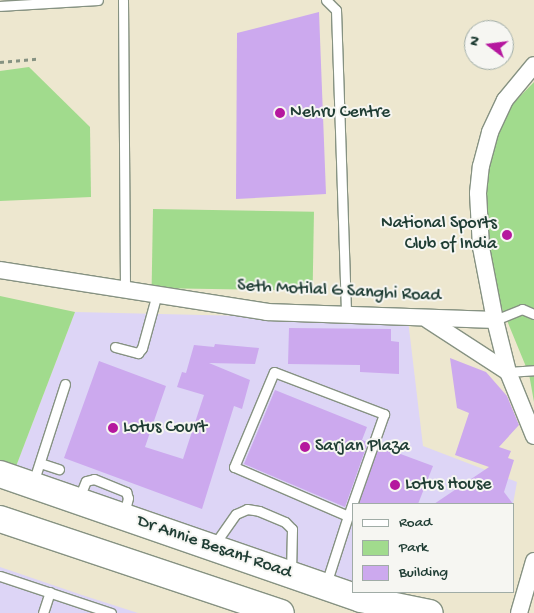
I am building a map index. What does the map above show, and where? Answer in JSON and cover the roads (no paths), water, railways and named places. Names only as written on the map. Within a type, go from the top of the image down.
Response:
[{"type":"main road","name":"Dr Annie Besant Road","points":[[0,474],[36,474],[78,501],[123,517],[361,599],[430,613]]},
{"type":"main road","points":[[0,518],[281,613]]},
{"type":"street","points":[[534,65],[505,100],[490,132],[481,166],[478,194],[481,247],[495,320],[508,372],[534,436]]},
{"type":"street","name":"Seth Motilal G Sanghi Road","points":[[0,270],[125,292],[267,312],[495,320]]},
{"type":"street","points":[[423,317],[479,350],[508,372]]},
{"type":"street","points":[[519,613],[534,561]]},
{"type":"lane","points":[[0,6],[98,0]]},
{"type":"lane","points":[[123,0],[125,292]]},
{"type":"lane","points":[[326,0],[336,10],[346,269],[346,315]]},
{"type":"lane","points":[[115,347],[138,353],[142,348],[156,296]]},
{"type":"lane","points":[[495,320],[522,309],[534,314]]},
{"type":"lane","points":[[508,372],[534,370]]},
{"type":"lane","points":[[348,516],[234,468],[274,372],[384,414],[353,503]]},
{"type":"lane","points":[[36,474],[65,384]]},
{"type":"lane","points":[[36,474],[59,469]]},
{"type":"lane","points":[[326,586],[352,505]]},
{"type":"lane","points":[[212,548],[236,514],[247,509],[259,511],[285,522],[292,528],[291,574]]},
{"type":"lane","points":[[0,576],[111,613]]},
{"type":"lane","points":[[43,613],[50,592]]},
{"type":"place","name":"Nehru Centre","points":[[280,113]]},
{"type":"place","name":"National Sports Club of India","points":[[507,235]]},
{"type":"place","name":"Lotus Court","points":[[113,428]]},
{"type":"place","name":"Sarjan Plaza","points":[[305,447]]},
{"type":"place","name":"Lotus House","points":[[395,485]]}]
